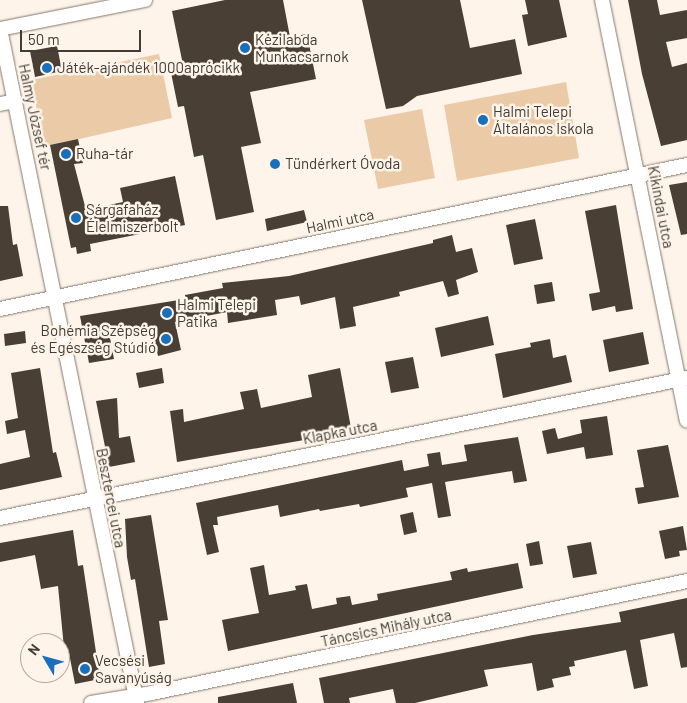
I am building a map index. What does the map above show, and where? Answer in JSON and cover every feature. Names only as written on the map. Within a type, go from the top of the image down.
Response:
[{"type":"street","name":"Halmy József tér","points":[[56,298],[0,29],[145,0]]},
{"type":"street","name":"Kikindai utca","points":[[602,0],[683,379],[687,420]]},
{"type":"street","points":[[0,104],[15,101]]},
{"type":"street","name":"Halmi utca","points":[[0,309],[687,165]]},
{"type":"street","name":"Besztercei utca","points":[[56,298],[94,500],[136,700]]},
{"type":"street","name":"Klapka utca","points":[[0,518],[683,379]]},
{"type":"street","name":"Táncsics Mihály utca","points":[[91,703],[136,700],[687,581]]},
{"type":"shaded area","points":[[159,54],[172,118],[44,147],[31,80]]},
{"type":"shaded area","points":[[566,82],[579,158],[457,181],[444,105]]},
{"type":"shaded area","points":[[422,109],[435,178],[378,189],[364,120]]},
{"type":"building","name":"Kézilabda Munkacsarnok","points":[[225,0],[283,0],[290,37],[307,34],[316,79],[250,92],[261,143],[241,147],[254,212],[216,220],[203,155],[194,157],[184,106],[178,107],[169,63],[182,60],[172,11]]},
{"type":"building","points":[[362,0],[460,0],[470,48],[515,39],[522,74],[417,96],[403,106],[386,109]]},
{"type":"building","points":[[525,0],[559,0],[567,37],[528,46],[522,15],[528,14]]},
{"type":"building","points":[[628,0],[657,0],[660,15],[687,10],[687,38],[666,42],[672,67],[687,63],[687,140],[661,146],[642,74]]},
{"type":"building","points":[[57,46],[62,71],[35,77],[30,51]]},
{"type":"building","points":[[78,139],[83,163],[74,164],[86,210],[123,202],[120,188],[175,176],[185,225],[90,244],[91,251],[77,254],[76,247],[71,248],[50,145]]},
{"type":"building","points":[[687,182],[687,234],[681,235],[669,185]]},
{"type":"building","points":[[616,205],[633,309],[616,312],[615,306],[592,311],[589,294],[600,292],[585,211]]},
{"type":"building","points":[[0,206],[8,206],[13,245],[17,244],[23,276],[0,281]]},
{"type":"building","points":[[304,210],[307,222],[267,231],[265,219]]},
{"type":"building","points":[[535,219],[543,259],[514,265],[506,225]]},
{"type":"building","points":[[452,235],[456,252],[472,248],[478,272],[456,280],[459,294],[448,297],[443,281],[399,292],[400,296],[353,307],[356,326],[340,329],[335,297],[301,305],[299,296],[275,300],[277,315],[228,323],[227,312],[175,322],[181,350],[158,356],[152,330],[110,338],[114,359],[89,363],[80,316],[185,299],[185,295],[223,288],[222,283],[289,276],[433,243],[433,240]]},
{"type":"building","points":[[552,282],[555,301],[537,304],[534,285]]},
{"type":"building","points":[[488,316],[494,345],[441,357],[435,328]]},
{"type":"building","points":[[25,331],[26,343],[5,346],[4,334]]},
{"type":"building","points":[[643,332],[649,364],[609,372],[603,340]]},
{"type":"building","points":[[550,339],[553,358],[566,355],[572,382],[503,398],[495,354],[531,347],[530,343]]},
{"type":"building","points":[[413,357],[419,388],[391,393],[385,362]]},
{"type":"building","points":[[40,368],[53,453],[56,452],[62,477],[0,490],[0,464],[30,457],[25,430],[7,434],[5,421],[18,418],[11,373]]},
{"type":"building","points":[[162,368],[164,383],[139,388],[136,373]]},
{"type":"building","points":[[340,368],[351,428],[309,435],[310,439],[177,462],[170,411],[183,409],[184,422],[244,409],[240,392],[257,389],[261,408],[312,397],[308,375]]},
{"type":"building","points":[[117,398],[119,438],[130,436],[135,462],[109,467],[96,401]]},
{"type":"building","points":[[607,416],[613,455],[586,459],[584,447],[547,454],[542,431],[555,428],[558,439],[582,433],[580,420]]},
{"type":"building","points":[[518,437],[527,481],[514,483],[512,471],[445,482],[451,516],[438,518],[432,483],[406,488],[408,497],[360,507],[359,504],[320,511],[319,509],[280,517],[278,505],[217,517],[218,525],[213,525],[219,552],[207,555],[196,503],[402,460],[404,471],[429,466],[427,454],[440,452],[442,465],[467,461],[464,445]]},
{"type":"building","points":[[668,445],[679,497],[638,504],[635,488],[644,487],[637,450]]},
{"type":"building","points":[[413,512],[417,532],[404,535],[400,515]]},
{"type":"building","points":[[151,515],[168,620],[159,621],[165,664],[149,667],[135,579],[131,580],[127,557],[125,519]]},
{"type":"building","points":[[683,526],[687,550],[679,551],[680,556],[665,559],[659,531]]},
{"type":"building","points":[[73,530],[78,566],[83,565],[100,679],[75,684],[70,658],[70,633],[63,633],[58,586],[41,589],[35,555],[0,562],[0,543]]},
{"type":"building","points":[[539,541],[543,564],[530,566],[526,544]]},
{"type":"building","points":[[591,542],[597,574],[573,578],[567,546]]},
{"type":"building","points":[[518,563],[523,588],[228,651],[222,620],[259,613],[250,568],[264,565],[269,595],[296,590],[295,586],[307,584],[312,609],[337,604],[336,598],[350,596],[352,605],[378,600],[377,594],[452,580],[450,572],[467,568],[468,572]]},
{"type":"building","points":[[687,598],[687,667],[681,668],[674,633],[640,640],[648,686],[634,689],[626,650],[574,661],[575,666],[569,667],[571,675],[552,679],[554,687],[537,691],[532,663],[484,670],[488,686],[415,703],[396,703],[393,689],[349,698],[350,703],[324,703],[319,678],[533,635],[621,622],[619,612]]},
{"type":"building","points":[[293,683],[297,703],[218,703],[218,697]]},
{"type":"place","name":"Kézilabda Munkacsarnok","points":[[245,48]]},
{"type":"place","name":"Játék-ajándék 1000aprócikk","points":[[47,68]]},
{"type":"place","name":"Halmi Telepi Általános Iskola","points":[[483,120]]},
{"type":"place","name":"Ruha-tár","points":[[66,154]]},
{"type":"place","name":"Tündérkert Óvoda","points":[[275,164]]},
{"type":"place","name":"Sárgafaház Élelmiszerbolt","points":[[76,218]]},
{"type":"place","name":"Halmi Telepi Patika","points":[[167,313]]},
{"type":"place","name":"Bohémia Szépség és Egészség Stúdió","points":[[166,339]]},
{"type":"place","name":"Vecsési Savanyúság","points":[[85,669]]}]
